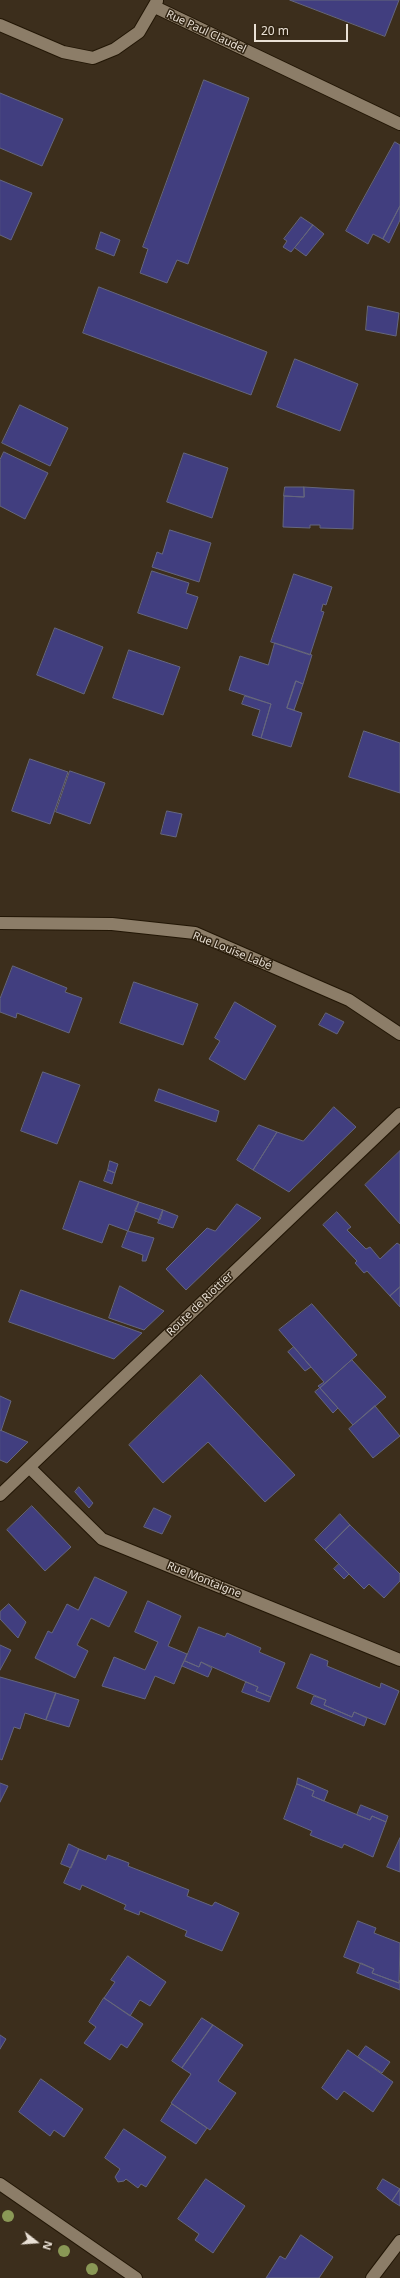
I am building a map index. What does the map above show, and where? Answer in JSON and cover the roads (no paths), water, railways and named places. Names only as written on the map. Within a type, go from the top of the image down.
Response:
[{"type":"street","name":"Rue Paul Claudel","points":[[0,25],[63,52],[93,58],[114,49],[139,32],[156,4],[400,124]]},
{"type":"street","name":"Rue Louise Labé","points":[[0,923],[112,924],[195,933],[349,1000],[400,1034]]},
{"type":"street","name":"Route de Riottier","points":[[0,1495],[400,1114]]},
{"type":"street","name":"Rue Montaigne","points":[[30,1468],[102,1539],[400,1660]]},
{"type":"street","points":[[0,2184],[136,2278]]},
{"type":"street","points":[[372,2278],[400,2242]]}]
